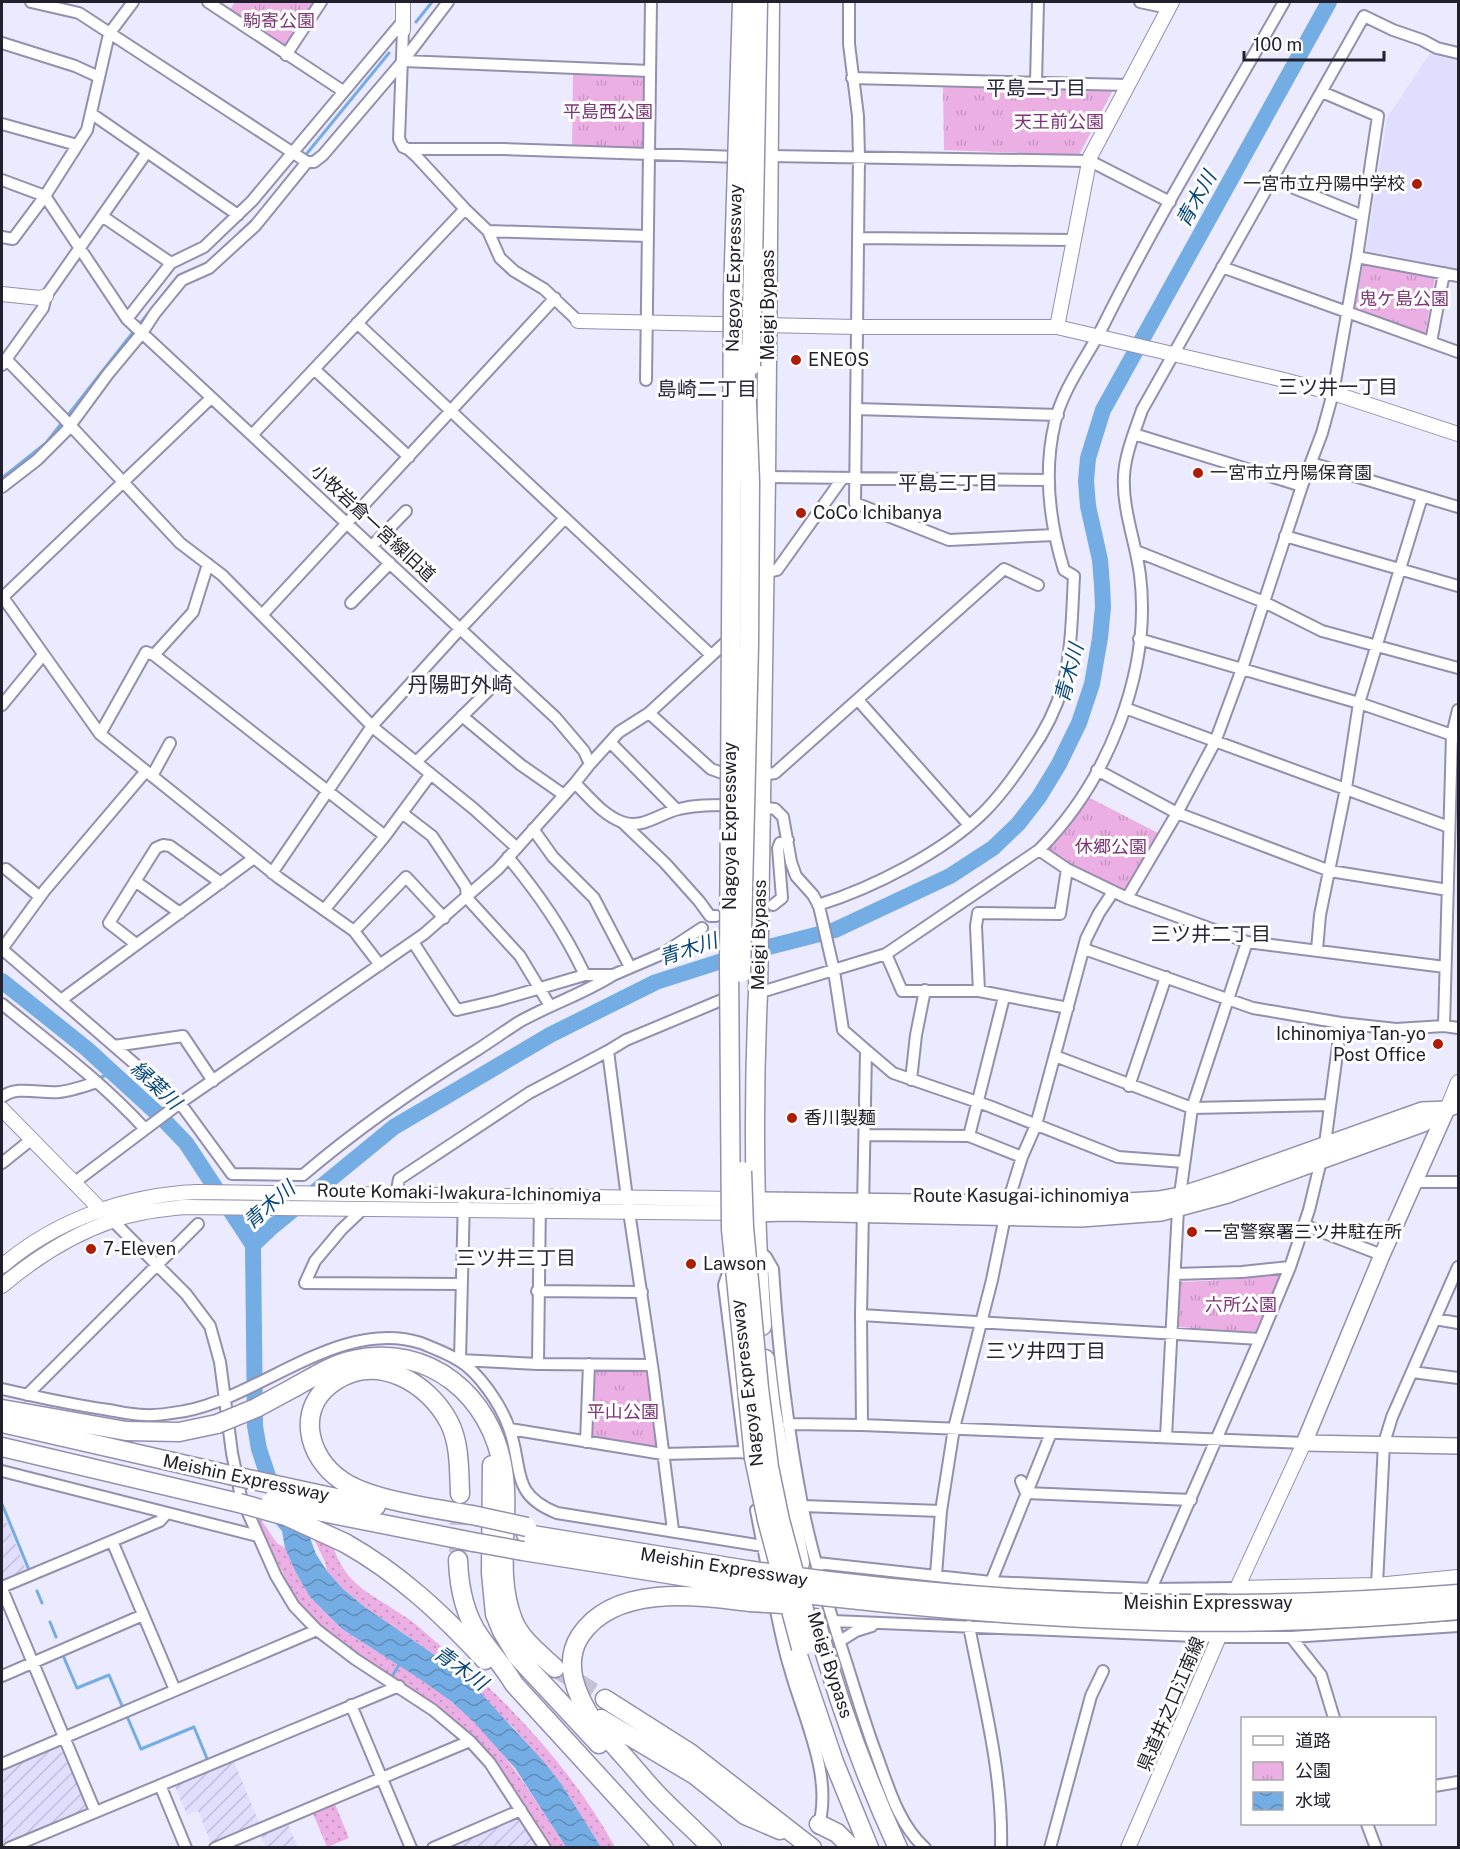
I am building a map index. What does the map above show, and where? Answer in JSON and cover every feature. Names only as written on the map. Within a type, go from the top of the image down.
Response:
[{"type":"highway","name":"Meigi Bypass","points":[[742,2],[739,324],[726,642],[726,805],[721,923],[727,1094],[726,1206],[730,1267],[754,1482],[792,1640],[834,1762],[869,1848]]},
{"type":"highway","name":"Nagoya Expressway","points":[[742,2],[733,296],[729,952],[731,1229],[754,1458],[767,1520],[791,1614],[838,1763],[869,1848]]},
{"type":"highway","points":[[749,435],[744,357],[752,2]]},
{"type":"highway","points":[[749,435],[758,2]]},
{"type":"highway","name":"Meigi Bypass","points":[[770,2],[762,775],[755,1049],[756,1249],[763,1347],[771,1408],[799,1560],[841,1704],[898,1848]]},
{"type":"highway","name":"Nagoya Expressway","points":[[749,435],[750,622],[741,965],[741,1137],[744,1227],[759,1388],[769,1467],[780,1520],[813,1643],[849,1758],[887,1848]]},
{"type":"highway","points":[[2,1409],[126,1431],[178,1432],[217,1424],[256,1408],[350,1360],[391,1357],[430,1367],[451,1378],[467,1394],[490,1427],[499,1448],[504,1471],[504,1571],[507,1599],[514,1622],[530,1646],[555,1668]]},
{"type":"highway","points":[[460,1494],[456,1443],[450,1423],[436,1402],[421,1387],[401,1376],[379,1370],[357,1371],[335,1381],[320,1395],[311,1413],[309,1432],[314,1452],[325,1468],[342,1482],[366,1494],[475,1528]]},
{"type":"highway","name":"Meishin Expressway","points":[[2,1423],[230,1475],[322,1504]]},
{"type":"highway","points":[[490,1427],[492,1594],[495,1614],[502,1631],[517,1656],[606,1751],[657,1793]]},
{"type":"highway","name":"Meishin Expressway","points":[[2,1440],[238,1499],[322,1504],[664,1558],[749,1586],[831,1583],[1080,1601],[1245,1605],[1319,1603],[1458,1594]]},
{"type":"highway","points":[[2,1447],[238,1499],[286,1516],[345,1543],[390,1571],[422,1596],[498,1673],[514,1684]]},
{"type":"highway","name":"Meishin Expressway","points":[[526,1537],[749,1586],[934,1613],[950,1609],[1159,1621],[1278,1621],[1458,1610]]},
{"type":"highway","points":[[458,1560],[459,1585],[469,1619],[480,1638],[503,1666],[514,1684],[659,1845]]},
{"type":"highway","points":[[712,1848],[657,1793],[594,1722],[574,1682],[572,1655],[587,1625],[603,1612],[624,1603],[749,1586]]},
{"type":"highway","points":[[605,1699],[690,1753],[761,1806],[805,1843]]},
{"type":"highway","points":[[587,1709],[620,1732],[695,1775],[745,1815],[805,1843]]},
{"type":"highway","points":[[819,1826],[837,1833],[852,1848]]},
{"type":"main road","points":[[403,2],[403,26]]},
{"type":"main road","points":[[1057,327],[1090,161],[1170,5]]},
{"type":"main road","points":[[2,294],[40,298],[46,296]]},
{"type":"main road","points":[[578,321],[857,327],[1057,327],[1334,393],[1458,434]]},
{"type":"main road","points":[[1458,1082],[1453,1107],[1415,1182],[1382,1255],[1304,1443],[1458,1446]]},
{"type":"main road","name":"Route Kasugai-ichinomiya","points":[[863,1208],[1005,1218],[1117,1217],[1161,1213],[1179,1202],[1325,1144],[1422,1110],[1453,1107]]},
{"type":"main road","name":"Route Kasugai-ichinomiya","points":[[756,1207],[863,1208],[1008,1202],[1179,1202],[1228,1195],[1423,1124],[1453,1107]]},
{"type":"main road","points":[[2,1109],[101,1210]]},
{"type":"main road","name":"Route Komaki-Iwakura-Ichinomiya","points":[[2,1266],[27,1247],[67,1224],[101,1210],[166,1194],[197,1192],[627,1198],[756,1207]]},
{"type":"main road","name":"Route Komaki-Iwakura-Ichinomiya","points":[[2,1286],[52,1249],[112,1221],[152,1211],[184,1207],[630,1213],[726,1206]]},
{"type":"main road","name":"県道井之口江南線","points":[[1128,1848],[1238,1588],[1304,1443]]},
{"type":"main road","points":[[1238,1588],[1377,1585],[1458,1577]]},
{"type":"street","points":[[31,2],[55,4],[79,13],[300,158],[314,162],[402,60],[448,2]]},
{"type":"street","points":[[2,237],[13,239],[45,196],[87,130],[109,34],[133,2]]},
{"type":"street","points":[[208,2],[343,91]]},
{"type":"street","points":[[286,55],[321,2]]},
{"type":"street","points":[[646,380],[651,2]]},
{"type":"street","points":[[849,2],[852,78],[858,116],[859,158],[855,503],[949,540],[1054,535]]},
{"type":"street","points":[[1036,82],[1038,2]]},
{"type":"street","points":[[1140,2],[1170,5]]},
{"type":"street","points":[[818,906],[882,879],[936,849],[969,825],[986,810],[1030,753],[1054,711],[1063,686],[1071,636],[1074,576],[1064,570],[1054,535],[1048,480],[1048,461],[1058,415],[1078,371],[1102,337],[1128,275],[1284,2]]},
{"type":"street","points":[[758,987],[886,954],[1038,850],[1058,831],[1083,796],[1114,738],[1132,679],[1142,606],[1124,477],[1127,455],[1142,410],[1167,353],[1222,267],[1364,16],[1437,48],[1458,53]]},
{"type":"street","points":[[403,26],[399,139],[403,147],[408,149],[488,231],[500,258],[514,271],[544,289],[578,321]]},
{"type":"street","points":[[135,327],[155,313],[182,280],[209,268],[257,224],[343,91],[403,26]]},
{"type":"street","points":[[2,43],[75,66],[99,77]]},
{"type":"street","points":[[402,60],[650,71]]},
{"type":"street","points":[[852,78],[1128,85]]},
{"type":"street","points":[[1126,898],[1177,813],[1215,742],[1242,669],[1334,393],[1358,257],[1378,116],[1322,92]]},
{"type":"street","points":[[92,114],[238,215]]},
{"type":"street","points":[[2,124],[77,145]]},
{"type":"street","points":[[408,149],[418,147],[739,156]]},
{"type":"street","points":[[147,152],[46,296],[43,308],[4,362],[67,421],[180,543],[222,575],[372,726],[517,848]]},
{"type":"street","points":[[769,156],[1090,161],[1170,202]]},
{"type":"street","points":[[2,487],[37,460],[66,431],[67,421],[108,374],[171,263],[204,247],[300,158]]},
{"type":"street","points":[[1272,179],[1363,216]]},
{"type":"street","points":[[2,180],[45,196]]},
{"type":"street","name":"小牧岩倉一宮線旧道","points":[[45,196],[79,249],[135,327],[507,672],[576,741],[590,764]]},
{"type":"street","points":[[252,435],[465,209]]},
{"type":"street","points":[[102,216],[171,263]]},
{"type":"street","points":[[488,231],[648,236]]},
{"type":"street","points":[[858,238],[1074,240]]},
{"type":"street","points":[[1358,257],[1458,276]]},
{"type":"street","points":[[1222,267],[1458,352]]},
{"type":"street","points":[[1431,342],[1444,273]]},
{"type":"street","points":[[262,615],[555,298]]},
{"type":"street","points":[[357,323],[711,655]]},
{"type":"street","points":[[314,369],[409,457]]},
{"type":"street","points":[[211,398],[2,597],[100,734],[272,873],[354,931],[380,965]]},
{"type":"street","points":[[856,409],[1058,415]]},
{"type":"street","points":[[1134,434],[1302,486]]},
{"type":"street","points":[[1311,463],[1458,507]]},
{"type":"street","points":[[766,477],[1048,480]]},
{"type":"street","points":[[764,573],[777,570],[842,479]]},
{"type":"street","points":[[1317,950],[1320,915],[1346,789],[1359,703],[1422,497]]},
{"type":"street","points":[[372,546],[406,511]]},
{"type":"street","points":[[272,873],[372,726],[565,518]]},
{"type":"street","points":[[1285,536],[1458,586]]},
{"type":"street","points":[[1136,551],[1264,602],[1322,631],[1377,644],[1458,668]]},
{"type":"street","points":[[351,603],[390,563]]},
{"type":"street","points":[[154,655],[193,612],[208,564]]},
{"type":"street","points":[[762,775],[775,773],[1004,569],[1038,585]]},
{"type":"street","points":[[1139,639],[1359,703],[1455,736]]},
{"type":"street","points":[[75,1182],[147,1128],[444,918],[517,848],[610,742],[649,713],[726,642]]},
{"type":"street","points":[[100,734],[146,652],[154,655],[385,836]]},
{"type":"street","points":[[2,705],[43,655]]},
{"type":"street","points":[[416,762],[507,672]]},
{"type":"street","points":[[858,700],[969,825]]},
{"type":"street","points":[[1125,708],[1449,826]]},
{"type":"street","points":[[1444,1026],[1449,826],[1458,710]]},
{"type":"street","points":[[649,713],[711,769],[726,774]]},
{"type":"street","points":[[462,716],[521,765],[564,795]]},
{"type":"street","points":[[170,742],[149,774],[40,897],[2,949],[114,1046],[178,1106],[232,1174],[303,1175],[339,1144],[430,1079],[518,1023],[596,986],[613,975],[662,954],[702,928]]},
{"type":"street","points":[[610,742],[676,809]]},
{"type":"street","points":[[1097,770],[1177,813],[1330,871],[1448,890]]},
{"type":"street","points":[[324,910],[385,836],[430,774]]},
{"type":"street","points":[[575,783],[606,814],[623,823],[665,863],[710,916],[721,923]]},
{"type":"street","points":[[623,823],[641,824],[676,809],[699,805],[726,805]]},
{"type":"street","points":[[760,807],[775,809],[783,817],[791,862],[796,876],[813,896],[818,906],[833,966],[843,1030],[893,1073],[977,1102],[1118,1156],[1184,1162]]},
{"type":"street","points":[[402,813],[432,836],[466,887],[467,898],[520,956],[550,1006]]},
{"type":"street","points":[[533,829],[553,858],[594,898],[630,967]]},
{"type":"street","points":[[773,904],[782,898],[778,848],[780,843],[788,840]]},
{"type":"street","points":[[136,944],[109,923],[156,848],[163,845],[170,846],[221,883]]},
{"type":"street","points":[[1038,850],[1067,869],[1126,898],[1246,942],[1445,967]]},
{"type":"street","points":[[508,857],[539,894],[565,934],[585,975]]},
{"type":"street","points":[[61,1000],[254,858]]},
{"type":"street","points":[[6,869],[40,897]]},
{"type":"street","points":[[979,991],[976,926],[978,913],[1060,914],[1067,869]]},
{"type":"street","points":[[354,931],[406,877],[444,918]]},
{"type":"street","points":[[135,882],[180,913]]},
{"type":"street","points":[[936,1575],[941,1511],[954,1428],[992,1280],[1008,1202],[1022,1157],[1036,1125],[1084,949],[1099,913],[1113,892]]},
{"type":"street","points":[[413,942],[457,1010],[585,975],[613,975]]},
{"type":"street","points":[[1166,1437],[1179,1202],[1192,1108],[1246,942]]},
{"type":"street","points":[[1084,949],[1253,1008],[1341,1023],[1396,1029],[1444,1026],[1458,1028]]},
{"type":"street","points":[[886,954],[902,991],[979,991],[1068,1008]]},
{"type":"street","points":[[1129,1086],[1166,977]]},
{"type":"street","points":[[911,1080],[916,1035],[925,990]]},
{"type":"street","points":[[396,1196],[399,1179],[528,1093],[608,1052],[626,1040],[724,994]]},
{"type":"street","points":[[969,1136],[1004,997]]},
{"type":"street","points":[[2,1004],[97,1082],[147,1128]]},
{"type":"street","points":[[1151,1589],[1260,1339],[1290,1267],[1304,1226],[1325,1144],[1341,1023]]},
{"type":"street","points":[[114,1046],[183,1035],[213,1081]]},
{"type":"street","points":[[862,1425],[861,1315],[866,1050]]},
{"type":"street","points":[[608,1052],[673,1530]]},
{"type":"street","points":[[1055,1056],[1192,1108],[1330,1105]]},
{"type":"street","points":[[2,1097],[18,1091],[60,1092],[97,1082]]},
{"type":"street","points":[[866,1135],[969,1136],[1022,1157]]},
{"type":"street","points":[[2,1163],[32,1139]]},
{"type":"street","points":[[1415,1182],[1458,1182]]},
{"type":"street","points":[[464,1197],[460,1360],[498,1404],[510,1429],[525,1492],[543,1507],[557,1513],[763,1546]]},
{"type":"street","points":[[538,1364],[537,1291],[540,1198]]},
{"type":"street","points":[[363,1209],[341,1230],[315,1261],[305,1283],[461,1284]]},
{"type":"street","points":[[101,1210],[186,1294],[210,1326],[231,1397],[232,1453],[241,1497],[276,1576],[294,1606],[317,1630],[355,1659],[433,1710],[470,1741],[490,1763],[545,1848]]},
{"type":"street","points":[[27,1395],[198,1224]]},
{"type":"street","points":[[1304,1226],[1382,1255]]},
{"type":"street","points":[[756,1249],[766,1257],[773,1269],[788,1424],[803,1506],[833,1621],[857,1700],[903,1823],[925,1848]]},
{"type":"street","points":[[730,1267],[724,1285],[745,1452],[790,1670],[820,1768],[822,1806],[819,1826]]},
{"type":"street","points":[[1175,1274],[1242,1272],[1290,1267]]},
{"type":"street","points":[[1377,1585],[1384,1443],[1392,1417],[1458,1267]]},
{"type":"street","points":[[537,1291],[642,1292]]},
{"type":"street","points":[[861,1315],[1260,1339]]},
{"type":"street","points":[[1435,1319],[1458,1323]]},
{"type":"street","points":[[2,1389],[146,1416],[187,1410],[231,1397],[332,1348],[381,1338],[417,1342],[460,1360],[538,1364],[652,1365]]},
{"type":"street","points":[[586,1442],[589,1364]]},
{"type":"street","points":[[1412,1372],[1458,1378]]},
{"type":"street","points":[[788,1424],[954,1428],[1304,1443]]},
{"type":"street","points":[[510,1429],[663,1454],[745,1452]]},
{"type":"street","points":[[991,1582],[1051,1433]]},
{"type":"street","points":[[2,1471],[258,1536]]},
{"type":"street","points":[[1021,1481],[1026,1492]]},
{"type":"street","points":[[1026,1492],[1191,1500]]},
{"type":"street","points":[[803,1506],[941,1511]]},
{"type":"street","points":[[95,1811],[2,1588],[160,1521],[166,1514]]},
{"type":"street","points":[[112,1541],[175,1690]]},
{"type":"street","points":[[817,1563],[991,1582],[1151,1589],[1238,1588]]},
{"type":"street","points":[[2,1676],[143,1616]]},
{"type":"street","points":[[833,1621],[1219,1637],[1291,1637],[1458,1626]]},
{"type":"street","points":[[840,1641],[856,1631],[876,1624]]},
{"type":"street","points":[[969,1626],[998,1770],[1002,1814],[1001,1848]]},
{"type":"street","points":[[2,1764],[317,1630]]},
{"type":"street","points":[[1291,1637],[1321,1675],[1333,1717]]},
{"type":"street","points":[[1050,1848],[1091,1696],[1103,1671]]},
{"type":"street","points":[[9,1848],[399,1686]]},
{"type":"street","points":[[351,1706],[411,1848]]},
{"type":"street","points":[[215,1848],[470,1741]]},
{"type":"street","points":[[1436,1786],[1458,1782]]},
{"type":"street","points":[[160,1785],[186,1848]]},
{"type":"street","points":[[433,1848],[521,1810]]},
{"type":"street","points":[[1367,1825],[1376,1848]]},
{"type":"shaded area","name":"一宮市立丹陽中学校","points":[[1432,50],[1458,56],[1458,269],[1366,250],[1387,118]]},
{"type":"shaded area","points":[[2,1510],[27,1572],[6,1580],[2,1578]]},
{"type":"shaded area","points":[[59,1744],[63,1746],[89,1806],[87,1812],[2,1848],[2,1767]]},
{"type":"shaded area","points":[[233,1759],[260,1825],[212,1845],[198,1811],[187,1815],[174,1784]]},
{"type":"shaded area","points":[[516,1817],[521,1818],[540,1848],[443,1848]]},
{"type":"shaded area","points":[[287,1822],[298,1847],[266,1847],[260,1833]]},
{"type":"green space","name":"駒寄公園","points":[[235,2],[315,2],[286,48],[230,10]]},
{"type":"green space","name":"平島西公園","points":[[573,73],[644,76],[643,150],[572,147]]},
{"type":"green space","name":"天王前公園","points":[[943,87],[1113,90],[1079,155],[944,150]]},
{"type":"green space","name":"鬼ケ島公園","points":[[1363,264],[1435,277],[1425,335],[1355,308]]},
{"type":"green space","name":"休郷公園","points":[[1088,797],[1158,833],[1124,894],[1046,850],[1062,835]]},
{"type":"green space","name":"六所公園","points":[[1283,1273],[1257,1332],[1177,1327],[1181,1282],[1241,1279]]},
{"type":"green space","name":"平山公園","points":[[649,1369],[657,1448],[592,1439],[594,1370]]},
{"type":"green space","points":[[258,1519],[277,1543],[285,1548],[310,1597],[342,1629],[443,1695],[487,1735],[523,1781],[566,1847],[551,1847],[498,1767],[463,1728],[322,1628],[311,1617],[292,1591]]},
{"type":"green space","points":[[314,1539],[334,1549],[346,1573],[354,1581],[372,1596],[417,1625],[478,1677],[517,1716],[570,1778],[615,1847],[601,1847],[562,1785],[513,1727],[445,1662],[366,1608],[343,1589],[327,1571]]},
{"type":"green space","points":[[334,1802],[349,1838],[327,1847],[312,1811]]},
{"type":"water","points":[[300,1511],[316,1554],[343,1589],[366,1608],[445,1662],[477,1689],[545,1763],[562,1785],[601,1847],[566,1847],[515,1768],[474,1722],[452,1702],[420,1679],[342,1629],[310,1597],[285,1548],[282,1531],[268,1515]]},
{"type":"waterway","points":[[416,22],[432,2]]},
{"type":"waterway","name":"青木川","points":[[274,1494],[259,1449],[255,1426],[253,1245],[272,1227],[394,1127],[550,1035],[656,982],[753,951],[835,930],[950,876],[993,848],[1018,824],[1039,797],[1059,764],[1079,723],[1092,684],[1100,638],[1103,607],[1100,560],[1088,506],[1086,481],[1088,458],[1103,410],[1329,2]]},
{"type":"waterway","points":[[304,157],[389,53]]},
{"type":"waterway","points":[[240,232],[255,218]]},
{"type":"waterway","points":[[138,326],[178,276],[204,265]]},
{"type":"waterway","points":[[2,478],[46,443],[134,331]]},
{"type":"waterway","name":"縁葉川","points":[[2,981],[87,1049],[186,1143],[253,1245]]},
{"type":"waterway","points":[[101,1077],[114,1073]]},
{"type":"waterway","points":[[2,1504],[29,1570]]},
{"type":"waterway","points":[[37,1591],[42,1603]]},
{"type":"waterway","points":[[50,1622],[56,1637]]},
{"type":"waterway","points":[[62,1653],[77,1688],[109,1675],[123,1708]]},
{"type":"waterway","points":[[393,1675],[400,1663]]},
{"type":"waterway","points":[[126,1714],[141,1749],[194,1727],[208,1761]]},
{"type":"tunnel","points":[[458,1552],[460,1494]]},
{"type":"tunnel","points":[[555,1668],[605,1699]]},
{"type":"place","name":"一宮市立丹陽中学校","points":[[1417,184]]},
{"type":"place","name":"ENEOS","points":[[796,360]]},
{"type":"place","name":"一宮市立丹陽保育園","points":[[1198,473]]},
{"type":"place","name":"CoCo Ichibanya","points":[[801,513]]},
{"type":"place","name":"Ichinomiya Tan-yo Post Office","points":[[1438,1044]]},
{"type":"place","name":"香川製麺","points":[[792,1118]]},
{"type":"place","name":"一宮警察署三ツ井駐在所","points":[[1192,1232]]},
{"type":"place","name":"7-Eleven","points":[[91,1249]]},
{"type":"place","name":"Lawson","points":[[691,1264]]},
{"type":"district","name":"平島二丁目","points":[[1036,88]]},
{"type":"district","name":"三ツ井一丁目","points":[[1338,387]]},
{"type":"district","name":"島崎二丁目","points":[[707,389]]},
{"type":"district","name":"平島三丁目","points":[[948,483]]},
{"type":"district","name":"丹陽町外崎","points":[[460,685]]},
{"type":"district","name":"三ツ井二丁目","points":[[1211,934]]},
{"type":"district","name":"三ツ井三丁目","points":[[516,1258]]},
{"type":"district","name":"三ツ井四丁目","points":[[1046,1351]]}]
